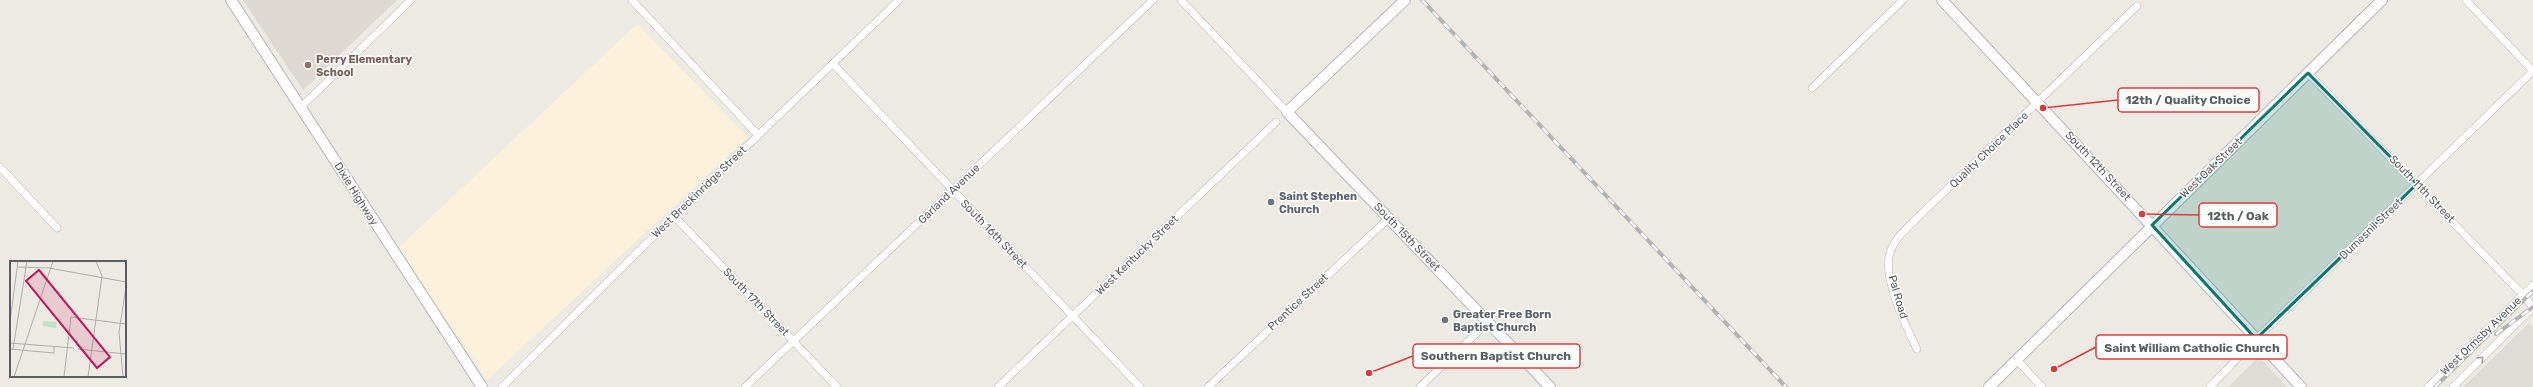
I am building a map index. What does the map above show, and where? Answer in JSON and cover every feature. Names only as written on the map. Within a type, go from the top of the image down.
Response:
[{"type":"street","name":"Dixie Highway","points":[[231,0],[374,223],[482,387]]},
{"type":"street","points":[[301,107],[411,0]]},
{"type":"street","points":[[632,0],[758,135]]},
{"type":"street","name":"West Breckinridge Street","points":[[502,387],[674,216],[899,0]]},
{"type":"street","name":"Garland Avenue","points":[[745,387],[1153,0]]},
{"type":"street","name":"South 15th Street","points":[[1181,0],[1550,387]]},
{"type":"street","points":[[1287,112],[1405,0]]},
{"type":"street","points":[[1812,88],[1903,0]]},
{"type":"street","name":"South 12th Street","points":[[1942,0],[2301,387]]},
{"type":"street","name":"West Oak Street","points":[[1989,387],[2382,0]]},
{"type":"street","points":[[2466,0],[2533,71]]},
{"type":"street","name":"Quality Choice Place","points":[[1894,244],[1908,227],[2137,6]]},
{"type":"street","name":"South 16th Street","points":[[833,64],[1140,387]]},
{"type":"street","name":"Dumesnil Street","points":[[2210,387],[2256,339],[2533,71]]},
{"type":"street","name":"South 11th Street","points":[[2308,73],[2417,184],[2533,307]]},
{"type":"street","name":"West Kentucky Street","points":[[998,387],[1276,122]]},
{"type":"street","points":[[0,167],[57,228]]},
{"type":"street","name":"South 17th Street","points":[[674,216],[837,387]]},
{"type":"street","name":"Prentice Street","points":[[1208,387],[1388,218]]},
{"type":"street","name":"Pal Road","points":[[1894,244],[1889,254],[1889,266],[1893,288],[1917,349]]},
{"type":"street","name":"West Ormsby Avenue","points":[[2428,387],[2533,285]]},
{"type":"street","name":"West Ormsby Avenue","points":[[2453,387],[2533,307]]},
{"type":"street","points":[[1420,387],[1488,322]]},
{"type":"street","points":[[2017,360],[2042,387]]},
{"type":"highlighted area","points":[[2308,73],[2417,184],[2256,339],[2152,225]]},
{"type":"shaded area","name":"Perry Elementary School","points":[[243,0],[397,0],[303,90]]},
{"type":"shaded area","points":[[637,24],[748,137],[487,380],[398,248]]},
{"type":"shaded area","points":[[2529,323],[2533,327],[2533,387],[2463,387]]},
{"type":"shaded area","points":[[2259,357],[2287,387],[2228,387]]},
{"type":"railway","points":[[1422,0],[1786,387]]},
{"type":"railway","points":[[2435,387],[2533,291]]},
{"type":"railway","points":[[2496,334],[2533,307]]},
{"type":"place","name":"Perry Elementary School","points":[[308,65]]},
{"type":"place","name":"12th / Quality Choice","points":[[2043,108]]},
{"type":"place","name":"Saint Stephen Church","points":[[1271,202]]},
{"type":"place","name":"12th / Oak","points":[[2142,214]]},
{"type":"place","name":"Greater Free Born Baptist Church","points":[[1445,320]]},
{"type":"place","name":"Saint William Catholic Church","points":[[2054,369]]},
{"type":"place","name":"Southern Baptist Church","points":[[1369,373]]}]
